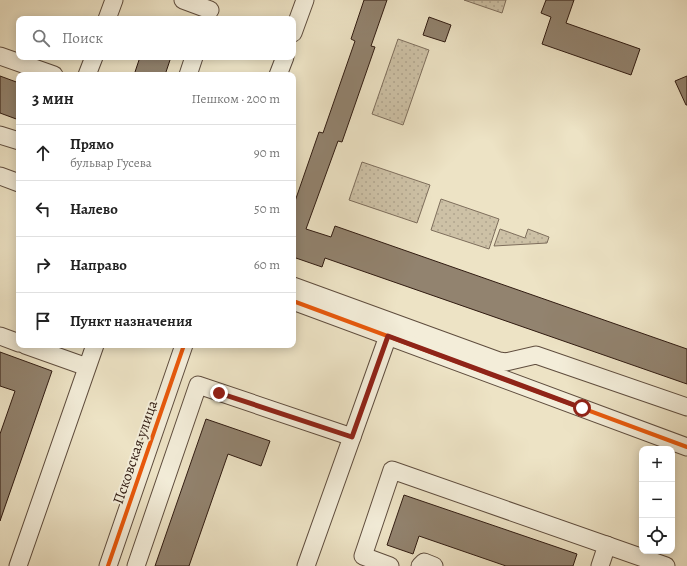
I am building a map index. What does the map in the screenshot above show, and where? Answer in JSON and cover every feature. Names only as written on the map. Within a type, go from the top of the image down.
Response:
[{"type":"street","points":[[108,16],[114,0]]},
{"type":"street","points":[[183,0],[210,10]]},
{"type":"street","points":[[296,24],[304,1]]},
{"type":"street","points":[[0,56],[45,72]]},
{"type":"street","points":[[88,72],[93,60]]},
{"type":"street","points":[[189,72],[193,60]]},
{"type":"street","points":[[279,72],[284,60]]},
{"type":"street","points":[[0,135],[16,140]]},
{"type":"street","points":[[0,176],[16,182]]},
{"type":"street","points":[[296,287],[498,362],[506,362],[536,355],[687,407]]},
{"type":"street","points":[[296,302],[687,447]]},
{"type":"street","points":[[0,336],[16,342]]},
{"type":"street","points":[[306,566],[388,336]]},
{"type":"street","points":[[33,348],[87,367]]},
{"type":"street","points":[[18,566],[94,348]]},
{"type":"street","name":"Псковская улица","points":[[108,566],[183,348]]},
{"type":"street","points":[[136,566],[198,385],[352,437]]},
{"type":"street","points":[[390,566],[362,561],[392,470],[666,566]]},
{"type":"street","points":[[600,566],[607,545]]},
{"type":"street","points":[[420,566],[424,562],[434,566]]},
{"type":"shaded area","points":[[464,0],[506,0],[502,13]]},
{"type":"shaded area","points":[[398,39],[429,50],[403,125],[372,114]]},
{"type":"shaded area","points":[[362,162],[430,185],[417,223],[349,200]]},
{"type":"shaded area","points":[[441,199],[499,219],[489,249],[431,230]]},
{"type":"shaded area","points":[[500,229],[525,238],[528,229],[549,237],[547,243],[494,246]]},
{"type":"building","points":[[364,0],[387,0],[371,46],[375,47],[342,142],[338,141],[306,229],[331,237],[335,226],[687,349],[687,384],[325,258],[322,267],[296,258],[296,198],[319,132],[323,133],[355,41],[351,39]]},
{"type":"building","points":[[546,0],[574,0],[566,23],[640,49],[631,75],[542,44],[551,17],[541,13]]},
{"type":"building","points":[[429,17],[451,25],[445,42],[423,35]]},
{"type":"building","points":[[139,60],[170,60],[166,72],[135,72]]},
{"type":"building","points":[[0,76],[16,82],[16,119],[0,113]]},
{"type":"building","points":[[687,76],[687,105],[686,105],[675,81]]},
{"type":"building","points":[[0,352],[52,371],[0,521],[0,434],[15,391],[0,386]]},
{"type":"building","points":[[206,419],[270,441],[261,466],[228,454],[189,566],[155,566]]},
{"type":"building","points":[[404,495],[577,554],[573,566],[506,566],[419,536],[413,554],[387,545]]},
{"type":"cycle path","points":[[296,302],[687,447]]},
{"type":"cycle path","points":[[108,566],[183,348]]},
{"type":"route","points":[[219,393],[352,437],[388,336],[582,408]]}]
